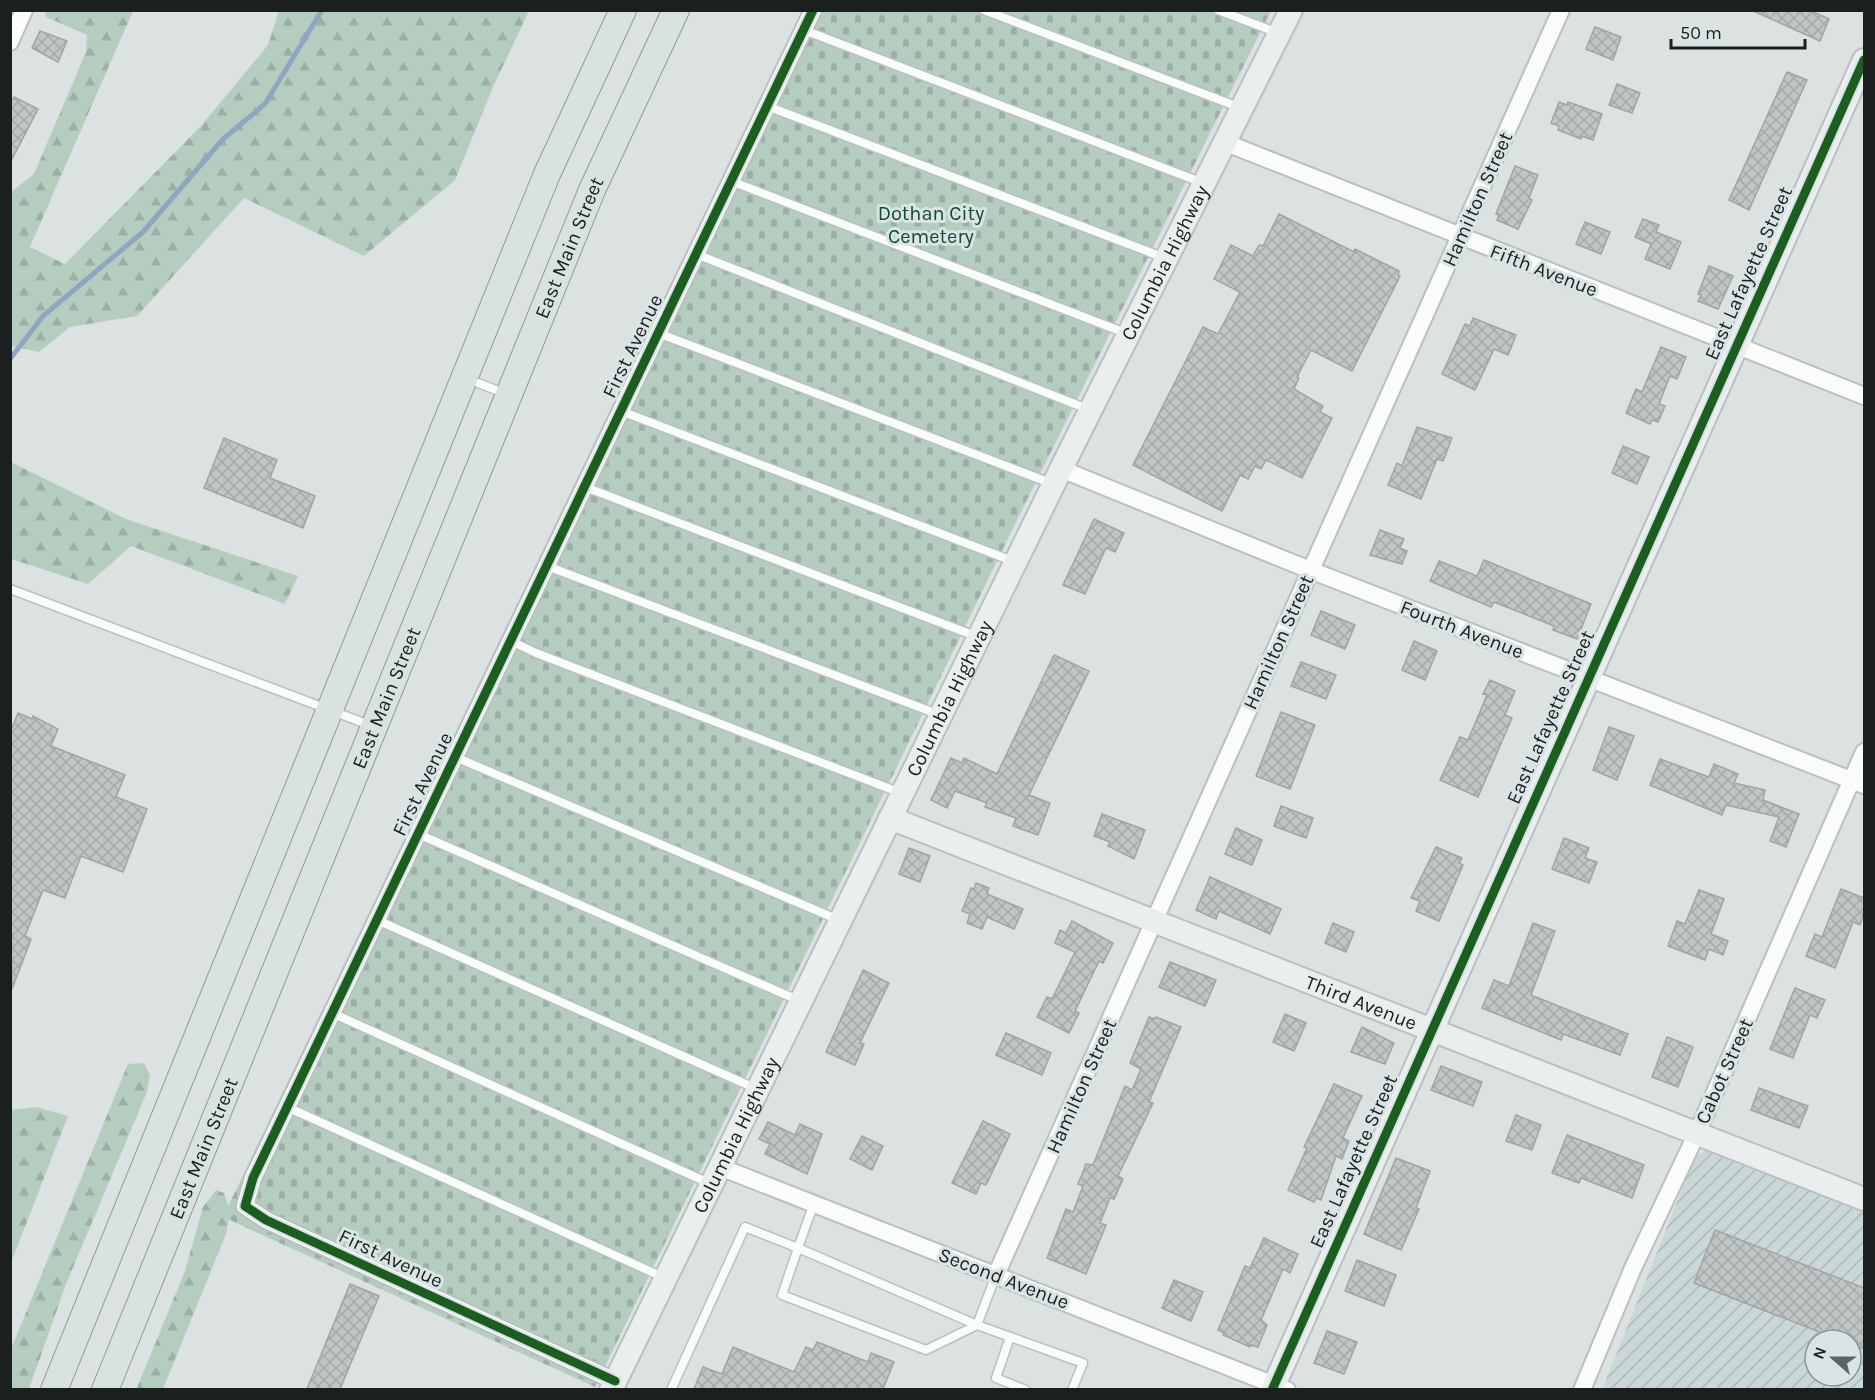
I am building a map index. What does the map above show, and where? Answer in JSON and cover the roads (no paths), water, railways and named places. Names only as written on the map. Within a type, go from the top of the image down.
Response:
[{"type":"main road","points":[[54,1389],[547,174],[623,10]]},
{"type":"main road","name":"East Main Street","points":[[105,1389],[597,180],[676,10]]},
{"type":"street","points":[[10,42],[24,10]]},
{"type":"street","name":"First Avenue","points":[[613,1385],[266,1220],[245,1206],[253,1178],[813,10]]},
{"type":"street","name":"Columbia Highway","points":[[613,1385],[978,637],[1291,10]]},
{"type":"street","name":"Hamilton Street","points":[[996,1275],[1561,10]]},
{"type":"street","name":"East Lafayette Street","points":[[1278,1388],[1431,1030],[1864,60]]},
{"type":"street","name":"Fifth Avenue","points":[[1224,142],[1864,396]]},
{"type":"street","name":"Fourth Avenue","points":[[1057,477],[1310,570],[1858,783]]},
{"type":"street","name":"Cabot Street","points":[[1582,1389],[1633,1268],[1858,783],[1864,752]]},
{"type":"street","name":"Third Avenue","points":[[890,818],[1864,1199]]},
{"type":"street","name":"Second Avenue","points":[[715,1175],[814,1203],[1278,1388]]},
{"type":"lane","points":[[984,10],[1241,108]]},
{"type":"lane","points":[[1218,10],[1279,34]]},
{"type":"lane","points":[[804,30],[1203,183]]},
{"type":"lane","points":[[767,106],[1166,258]]},
{"type":"lane","points":[[731,182],[1128,334]]},
{"type":"lane","points":[[696,254],[1090,410]]},
{"type":"lane","points":[[658,333],[1057,477]]},
{"type":"lane","points":[[464,378],[508,395]]},
{"type":"lane","points":[[621,411],[1015,562]]},
{"type":"lane","points":[[585,487],[978,637]]},
{"type":"lane","points":[[547,566],[940,715]]},
{"type":"lane","points":[[10,589],[374,727]]},
{"type":"lane","points":[[511,641],[579,670],[902,793]]},
{"type":"lane","points":[[455,757],[840,920]]},
{"type":"lane","points":[[418,834],[800,1002]]},
{"type":"lane","points":[[377,920],[758,1089]]},
{"type":"lane","points":[[332,1013],[715,1175]]},
{"type":"lane","points":[[287,1107],[665,1278]]},
{"type":"lane","points":[[814,1203],[782,1295],[926,1350],[976,1325],[996,1275]]},
{"type":"lane","points":[[671,1389],[745,1227],[976,1325],[1083,1363],[1072,1389]]},
{"type":"lane","points":[[1010,1336],[996,1378],[1026,1389]]},
{"type":"waterway","points":[[10,359],[43,316],[143,232],[223,139],[265,104],[322,10]]},
{"type":"park label","name":"Dothan City Cemetery","points":[[931,224]]}]
